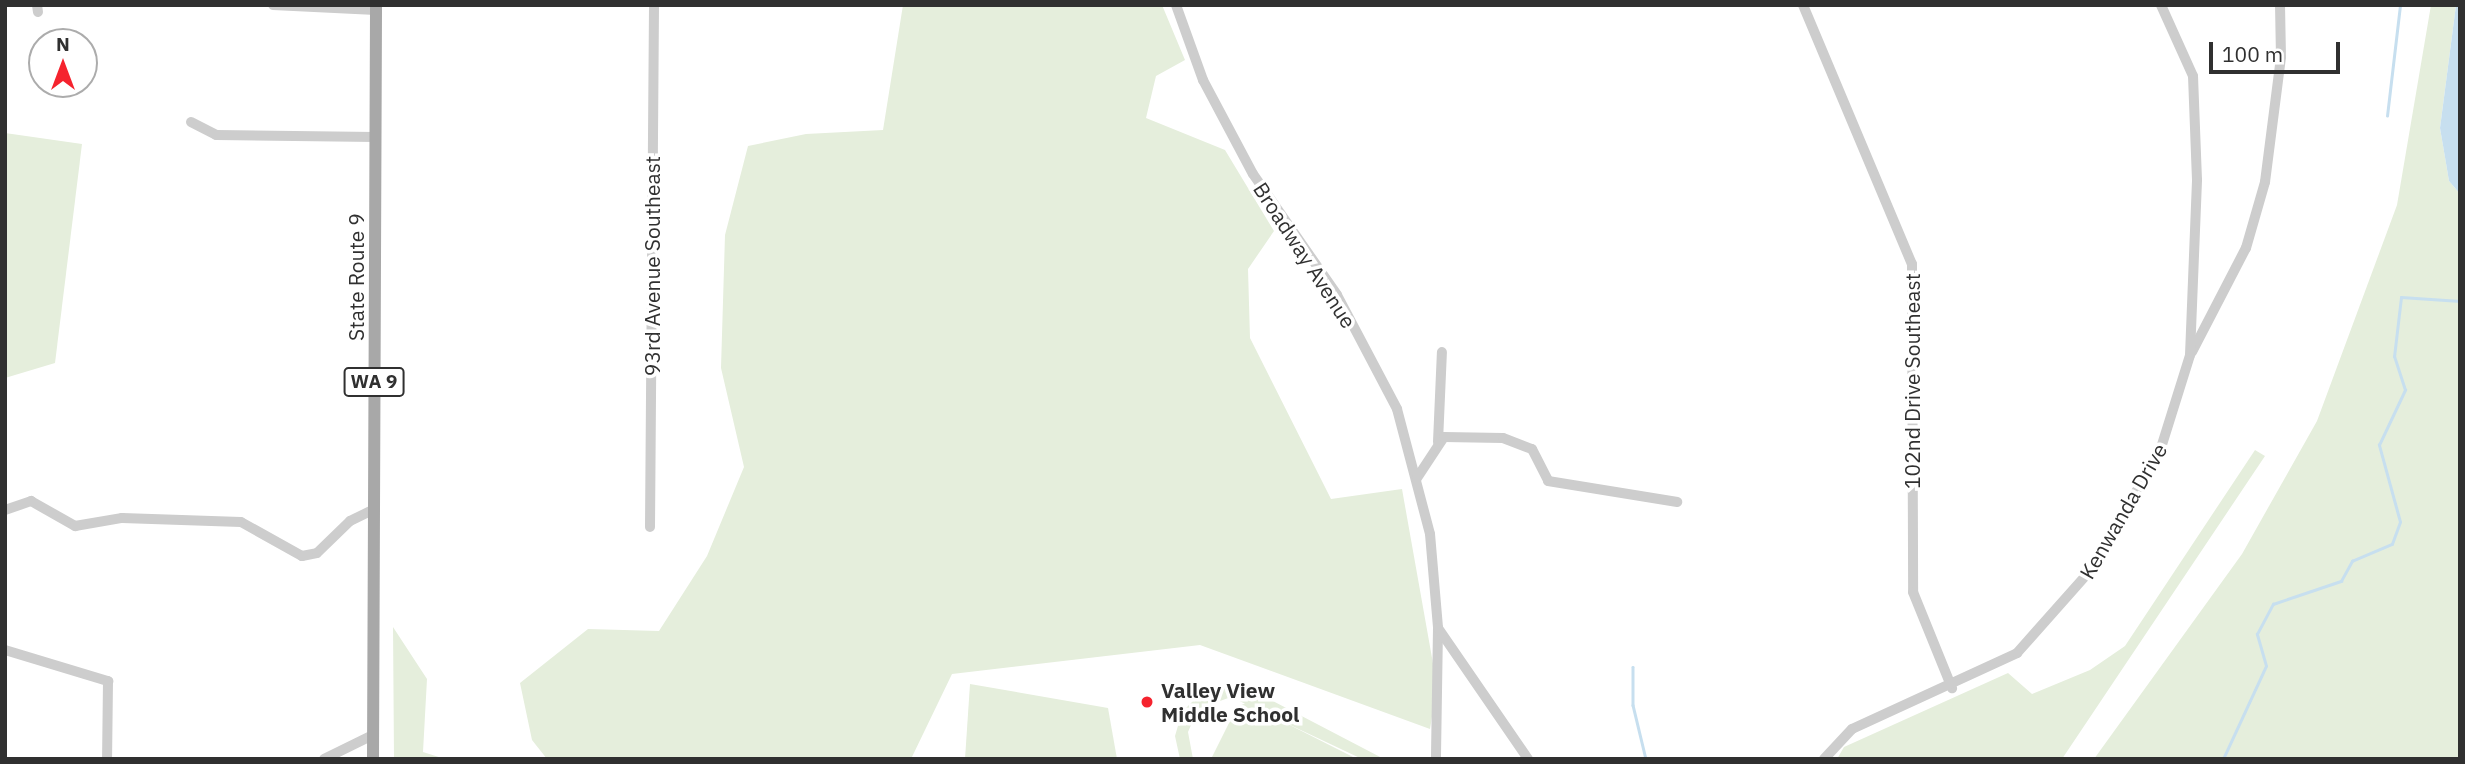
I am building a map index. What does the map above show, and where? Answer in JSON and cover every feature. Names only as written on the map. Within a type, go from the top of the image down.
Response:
[{"type":"main road","name":"State Route 9","points":[[373,759],[376,8]]},
{"type":"street","points":[[273,5],[376,8]]},
{"type":"street","name":"93rd Avenue Southeast","points":[[650,527],[654,5]]},
{"type":"street","name":"Broadway Avenue","points":[[1176,5],[1203,80],[1253,174],[1337,295],[1397,409],[1430,534],[1438,628],[1436,759]]},
{"type":"street","name":"102nd Drive Southeast","points":[[1803,5],[1912,264],[1913,592],[1952,688]]},
{"type":"street","name":"Kenwanda Drive","points":[[1824,759],[1852,729],[1952,688],[2017,653],[2089,572],[2160,451],[2190,355],[2193,76],[2161,5]]},
{"type":"street","points":[[2190,355],[2246,248],[2265,182],[2281,57],[2280,5]]},
{"type":"street","points":[[191,122],[216,135],[376,137]]},
{"type":"street","points":[[1417,478],[1438,442],[1442,352]]},
{"type":"street","points":[[1438,442],[1450,435],[1516,441],[1532,449],[1548,481],[1678,502]]},
{"type":"street","points":[[5,510],[31,501],[75,526],[122,518],[241,522],[302,556],[317,553],[350,521],[373,510]]},
{"type":"street","points":[[1438,628],[1528,759]]},
{"type":"street","points":[[5,650],[108,681],[107,759]]},
{"type":"street","points":[[324,759],[373,735]]},
{"type":"green space","points":[[903,5],[1162,5],[1185,60],[1156,76],[1146,118],[1225,150],[1274,231],[1248,269],[1250,338],[1331,499],[1402,489],[1437,686],[1430,729],[1200,645],[952,674],[911,759],[547,759],[532,740],[520,683],[588,629],[659,631],[707,556],[744,467],[721,368],[725,235],[748,146],[806,134],[883,130]]},
{"type":"green space","points":[[2431,5],[2456,5],[2440,128],[2449,181],[2460,194],[2460,759],[2094,759],[2242,554],[2317,421],[2397,205]]},
{"type":"green space","points":[[5,133],[82,144],[55,363],[5,378]]},
{"type":"green space","points":[[2255,450],[2265,456],[2062,759],[1837,759],[1844,747],[2008,673],[2032,694],[2090,670],[2125,646]]},
{"type":"green space","points":[[393,627],[427,679],[423,752],[445,759],[394,759]]},
{"type":"green space","points":[[970,684],[1108,708],[1117,759],[965,759]]},
{"type":"green space","points":[[1228,685],[1250,689],[1384,759],[1362,759],[1231,697],[1198,709],[1188,732],[1193,759],[1180,759],[1175,736],[1182,712],[1201,693]]},
{"type":"green space","points":[[1246,703],[1357,759],[1211,759],[1237,707]]},
{"type":"water","points":[[2456,5],[2460,5],[2460,194],[2449,181],[2440,128]]},
{"type":"waterway","points":[[2387,116],[2400,5]]},
{"type":"waterway","points":[[2223,759],[2266,666],[2257,634],[2273,604],[2341,581],[2352,561],[2392,544],[2400,522],[2379,445],[2405,390],[2394,357],[2401,297],[2460,301]]},
{"type":"waterway","points":[[1633,667],[1633,705],[1646,759]]},
{"type":"place","name":"Valley View Middle School","points":[[1147,702]]}]
